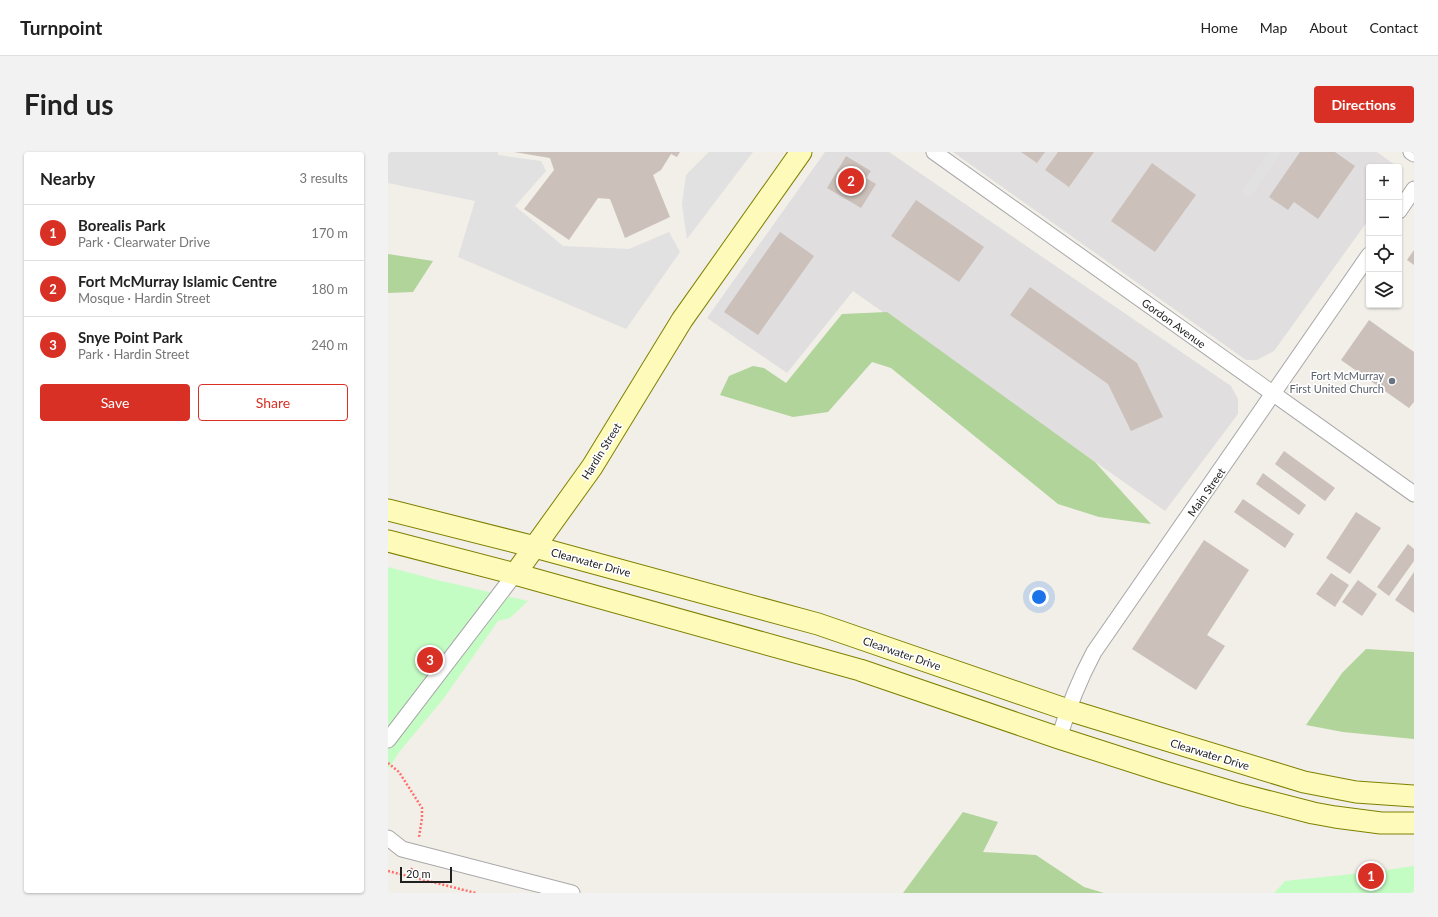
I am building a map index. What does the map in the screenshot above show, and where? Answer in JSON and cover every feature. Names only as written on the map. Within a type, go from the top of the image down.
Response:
[{"type":"main road","name":"Hardin Street","points":[[515,574],[592,467],[682,320],[801,152]]},
{"type":"main road","name":"Clearwater Drive","points":[[388,510],[535,547],[818,624],[1068,710],[1304,782],[1356,792],[1414,796]]},
{"type":"main road","points":[[388,541],[515,574],[860,670],[1059,738],[1164,772],[1240,794],[1313,813],[1381,823],[1414,823]]},
{"type":"street","name":"Gordon Avenue","points":[[934,152],[1414,494]]},
{"type":"street","points":[[1402,207],[1414,189]]},
{"type":"street","name":"Main Street","points":[[1059,738],[1082,675],[1094,652],[1274,395],[1366,259]]},
{"type":"street","name":"Hardin Street","points":[[388,740],[515,574]]},
{"type":"street","points":[[388,838],[402,849],[572,893]]},
{"type":"path","points":[[388,763],[399,772],[422,808],[418,842]]},
{"type":"path","points":[[409,877],[412,865]]},
{"type":"path","points":[[388,871],[476,893]]},
{"type":"shaded area","points":[[388,152],[498,152],[498,155],[541,161],[546,171],[515,206],[563,246],[629,249],[669,232],[680,252],[626,329],[458,257],[475,201],[388,183]]},
{"type":"shaded area","points":[[709,152],[753,152],[687,239],[682,204],[686,175]]},
{"type":"shaded area","points":[[825,152],[889,152],[1231,386],[1238,399],[1238,414],[1165,511],[853,291],[787,373],[707,318]]},
{"type":"shaded area","points":[[953,152],[1377,152],[1394,164],[1366,164],[1366,223],[1274,351],[1257,360],[1246,360]]},
{"type":"shaded area","points":[[1269,152],[1282,152],[1250,198],[1241,192]]},
{"type":"green space","points":[[388,254],[433,261],[413,292],[388,293]]},
{"type":"green space","points":[[887,312],[1095,462],[1151,524],[1099,517],[1058,504],[891,368],[872,362],[828,412],[793,417],[720,395],[729,376],[753,366],[764,368],[786,383],[842,314]]},
{"type":"green space","points":[[388,567],[528,601],[510,618],[498,621],[444,698],[400,751],[388,769]]},
{"type":"green space","points":[[1366,649],[1414,652],[1414,739],[1343,732],[1306,725],[1342,673]]},
{"type":"green space","points":[[963,812],[998,822],[983,852],[1036,855],[1084,887],[1104,893],[903,893]]},
{"type":"green space","points":[[1414,866],[1414,893],[1274,893],[1285,881]]},
{"type":"building","points":[[514,152],[680,152],[677,157],[671,154],[661,170],[653,175],[670,217],[625,238],[610,199],[598,198],[569,240],[524,209],[554,170],[550,158]]},
{"type":"building","points":[[1021,152],[1045,152],[1037,163]]},
{"type":"building","points":[[1058,152],[1094,152],[1069,187],[1045,170]]},
{"type":"building","points":[[1300,152],[1335,152],[1355,166],[1318,219],[1294,202],[1288,210],[1269,197]]},
{"type":"building","points":[[846,156],[871,171],[866,178],[876,184],[861,208],[827,188]]},
{"type":"building","points":[[1152,163],[1196,195],[1155,252],[1111,221]]},
{"type":"building","points":[[916,200],[984,247],[959,282],[891,236]]},
{"type":"building","points":[[780,232],[814,256],[758,335],[724,312]]},
{"type":"building","points":[[1414,250],[1414,265],[1407,260]]},
{"type":"building","points":[[1030,287],[1137,363],[1163,417],[1131,431],[1108,384],[1010,315]]},
{"type":"building","name":"Fort McMurray First United Church","points":[[1369,320],[1414,352],[1414,402],[1409,408],[1341,360]]},
{"type":"building","points":[[1284,451],[1335,488],[1325,501],[1275,464]]},
{"type":"building","points":[[1263,473],[1306,505],[1299,515],[1256,484]]},
{"type":"building","points":[[1243,499],[1294,534],[1285,548],[1234,512]]},
{"type":"building","points":[[1356,512],[1381,528],[1350,574],[1326,558]]},
{"type":"building","points":[[1204,540],[1249,570],[1207,635],[1225,646],[1196,690],[1132,649]]},
{"type":"building","points":[[1408,544],[1414,549],[1414,561],[1389,596],[1377,587]]},
{"type":"building","points":[[1414,572],[1414,613],[1395,600]]},
{"type":"building","points":[[1331,573],[1349,585],[1335,607],[1316,594]]},
{"type":"building","points":[[1358,580],[1377,594],[1362,616],[1342,602]]},
{"type":"place","name":"Fort McMurray Islamic Centre","points":[[851,181]]},
{"type":"place","name":"Fort McMurray First United Church","points":[[1392,381]]},
{"type":"place","name":"Snye Point Park","points":[[430,660]]},
{"type":"place","name":"Borealis Park","points":[[1371,876]]}]
